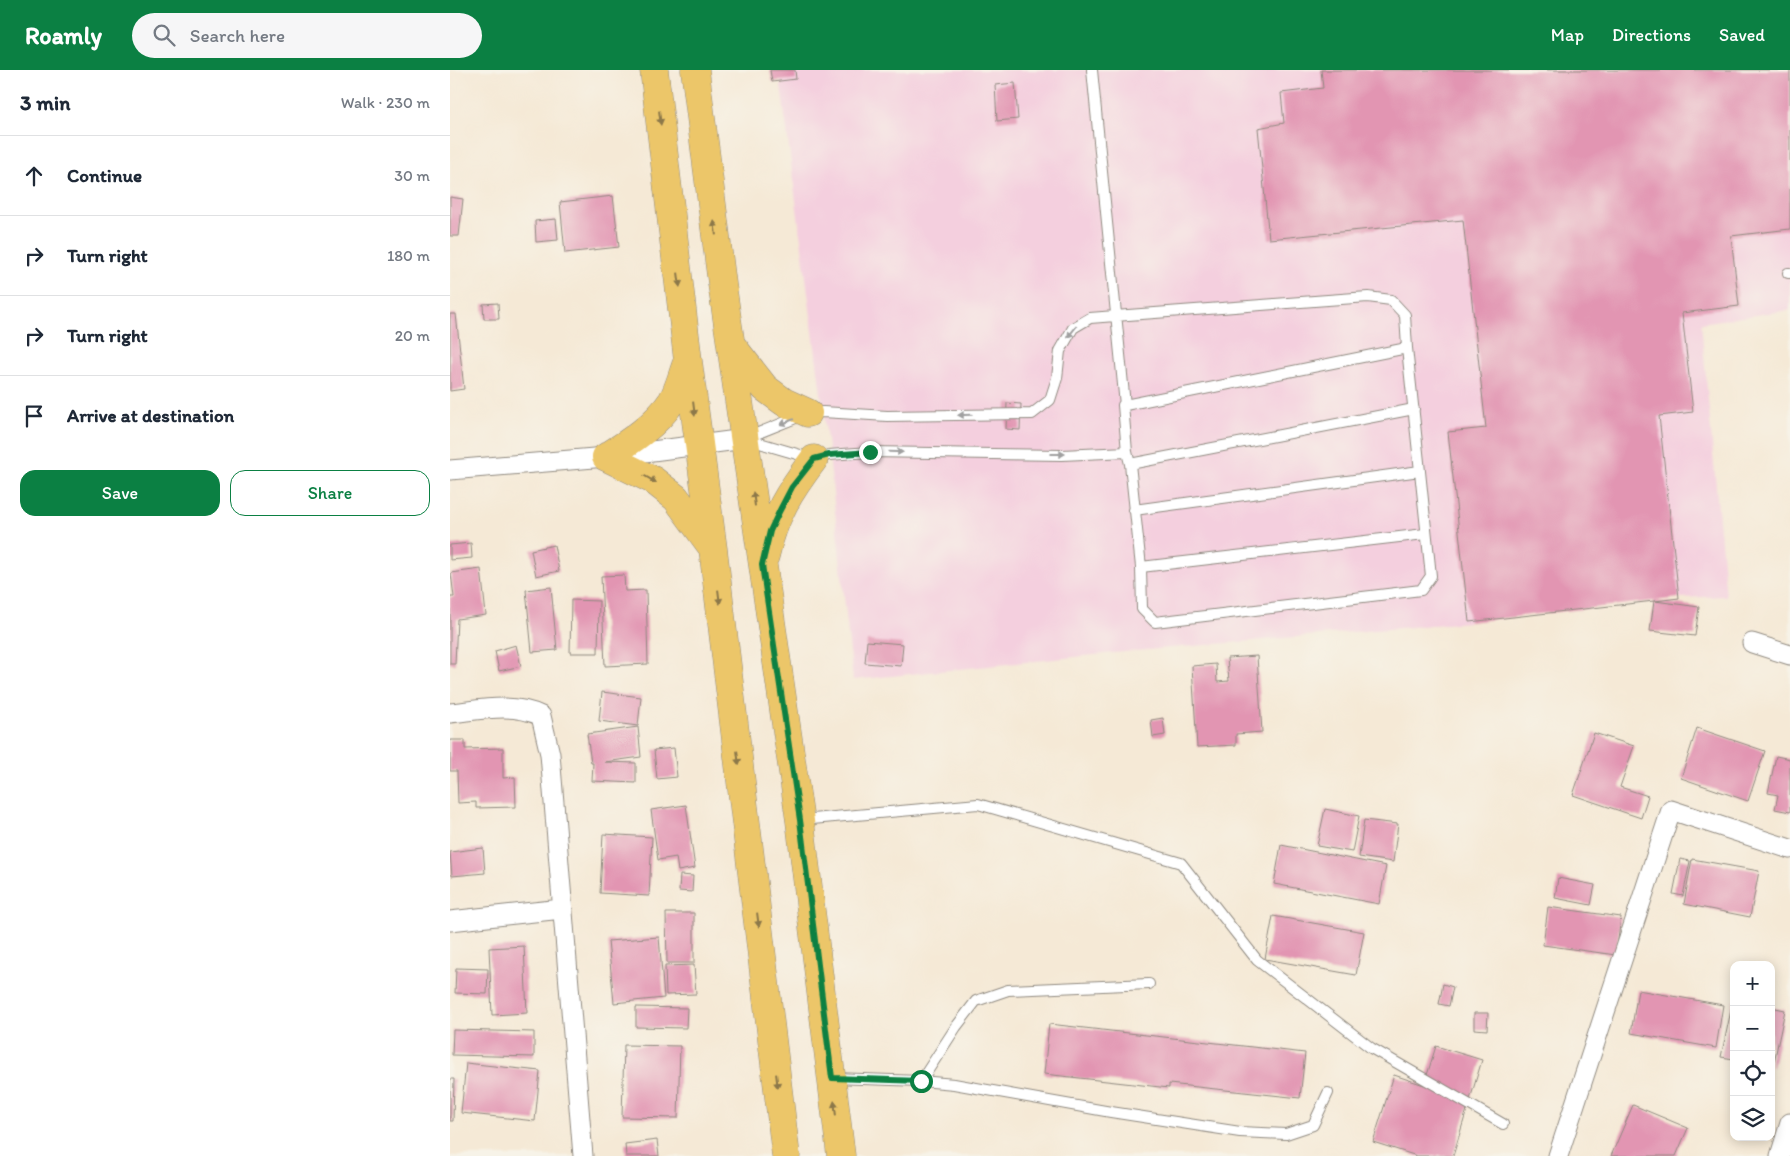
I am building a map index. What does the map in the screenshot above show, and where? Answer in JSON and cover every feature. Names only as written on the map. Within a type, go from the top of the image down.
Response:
[{"type":"main road","points":[[654,70],[698,445],[713,548],[786,1156]]},
{"type":"main road","points":[[695,70],[762,565],[800,820],[841,1156]]},
{"type":"main road","points":[[732,346],[765,388],[784,402],[808,413]]},
{"type":"main road","points":[[606,457],[631,442],[672,401],[688,361]]},
{"type":"main road","points":[[606,457],[652,480],[676,498],[713,548]]},
{"type":"main road","points":[[762,565],[770,531],[780,510],[792,487],[814,459]]},
{"type":"street","points":[[450,470],[606,457],[745,439]]},
{"type":"street","points":[[1752,643],[1790,655]]},
{"type":"street","points":[[450,714],[498,708],[528,709],[541,716],[550,754],[583,1156]]},
{"type":"street","points":[[1558,1156],[1671,810],[1790,849]]},
{"type":"street","points":[[450,921],[562,909]]},
{"type":"street","points":[[1780,1156],[1790,1123]]},
{"type":"lane","points":[[745,439],[808,413],[823,412],[887,416],[1032,414],[1050,400],[1057,378],[1060,351],[1073,328],[1090,318],[1115,316],[1368,297],[1391,300],[1405,315],[1406,348],[1431,576],[1421,590],[1155,622],[1142,609],[1141,567],[1130,464],[1127,452],[1125,405],[1115,316],[1092,70]]},
{"type":"lane","points":[[1125,405],[1406,348]]},
{"type":"lane","points":[[1130,464],[1414,409]]},
{"type":"lane","points":[[745,439],[814,459],[829,455],[870,452],[1062,454],[1127,452]]},
{"type":"lane","points":[[1134,510],[1420,471]]},
{"type":"lane","points":[[1141,567],[1426,534]]},
{"type":"lane","points":[[800,820],[978,804],[1181,864],[1257,960],[1371,1048],[1503,1124]]},
{"type":"lane","points":[[921,1081],[956,1027],[976,1001],[1008,990],[1148,984]]},
{"type":"lane","points":[[832,1078],[954,1084],[1111,1112],[1240,1132],[1286,1134],[1313,1125],[1328,1092]]},
{"type":"shaded area","points":[[779,70],[1790,70],[1790,310],[1701,323],[1726,596],[1679,598],[1469,622],[1113,653],[853,680],[829,455]]},
{"type":"building","points":[[770,70],[795,70],[796,79],[772,82]]},
{"type":"building","points":[[1321,70],[1790,70],[1790,229],[1731,236],[1739,306],[1682,313],[1693,412],[1659,416],[1679,598],[1655,601],[1699,607],[1695,636],[1650,631],[1654,601],[1469,622],[1448,432],[1486,428],[1463,220],[1269,239],[1258,128],[1284,123],[1281,93],[1323,88]]},
{"type":"building","points":[[1015,83],[1018,119],[997,121],[995,85]]},
{"type":"building","points":[[613,196],[619,247],[565,253],[560,202]]},
{"type":"building","points":[[450,197],[463,199],[459,236],[450,236]]},
{"type":"building","points":[[556,219],[558,240],[536,242],[535,221]]},
{"type":"building","points":[[498,303],[499,319],[484,319],[483,304]]},
{"type":"building","points":[[450,314],[456,314],[464,389],[450,391]]},
{"type":"building","points":[[1007,403],[1021,404],[1020,430],[1006,429]]},
{"type":"building","points":[[471,543],[472,558],[450,560],[450,545]]},
{"type":"building","points":[[554,545],[559,571],[536,576],[531,550]]},
{"type":"building","points":[[481,569],[486,615],[457,619],[455,664],[450,664],[450,597],[454,597],[451,573]]},
{"type":"building","points":[[624,575],[625,591],[646,590],[648,664],[605,666],[601,576]]},
{"type":"building","points":[[551,587],[557,650],[532,652],[526,590]]},
{"type":"building","points":[[571,600],[599,601],[598,653],[570,653]]},
{"type":"building","points":[[867,641],[903,644],[901,666],[865,663]]},
{"type":"building","points":[[516,645],[521,666],[499,671],[495,651]]},
{"type":"building","points":[[1257,656],[1262,732],[1236,734],[1236,745],[1197,747],[1192,666],[1216,664],[1217,682],[1229,681],[1227,658]]},
{"type":"building","points":[[602,692],[641,697],[638,726],[599,721]]},
{"type":"building","points":[[1163,718],[1165,735],[1153,737],[1151,720]]},
{"type":"building","points":[[638,727],[641,757],[605,762],[636,763],[636,783],[592,781],[593,763],[591,763],[587,734]]},
{"type":"building","points":[[1697,728],[1765,751],[1748,801],[1681,778]]},
{"type":"building","points":[[1594,733],[1634,746],[1620,787],[1648,796],[1641,818],[1573,795]]},
{"type":"building","points":[[450,740],[465,740],[465,749],[503,748],[503,778],[515,777],[516,807],[476,808],[476,802],[458,803],[457,771],[450,771]]},
{"type":"building","points":[[674,748],[677,777],[657,779],[654,750]]},
{"type":"building","points":[[1776,756],[1790,759],[1790,812],[1775,809],[1778,795],[1768,793]]},
{"type":"building","points":[[686,805],[695,868],[678,871],[676,857],[658,860],[651,810]]},
{"type":"building","points":[[1325,809],[1359,816],[1352,852],[1317,846]]},
{"type":"building","points":[[1364,820],[1398,824],[1393,862],[1359,857]]},
{"type":"building","points":[[603,834],[652,837],[649,896],[600,893]]},
{"type":"building","points":[[1281,845],[1386,866],[1379,904],[1274,884]]},
{"type":"building","points":[[483,848],[485,873],[452,876],[450,852]]},
{"type":"building","points":[[1680,859],[1690,861],[1683,896],[1673,894]]},
{"type":"building","points":[[1692,859],[1759,871],[1750,917],[1684,904]]},
{"type":"building","points":[[680,875],[693,876],[692,892],[679,891]]},
{"type":"building","points":[[1558,878],[1595,885],[1591,905],[1555,898]]},
{"type":"building","points":[[1548,907],[1621,917],[1616,955],[1543,945]]},
{"type":"building","points":[[666,913],[694,913],[694,963],[667,963]]},
{"type":"building","points":[[1273,916],[1364,932],[1356,975],[1265,959]]},
{"type":"building","points":[[659,937],[664,998],[614,1003],[608,941]]},
{"type":"building","points":[[524,946],[527,1013],[492,1015],[489,948]]},
{"type":"building","points":[[694,965],[696,994],[666,995],[665,966]]},
{"type":"building","points":[[456,968],[488,969],[487,994],[455,993]]},
{"type":"building","points":[[1443,984],[1453,987],[1449,1006],[1439,1004]]},
{"type":"building","points":[[1638,990],[1723,1005],[1716,1048],[1631,1033]]},
{"type":"building","points":[[636,1007],[687,1008],[686,1028],[636,1027]]},
{"type":"building","points":[[1775,1008],[1785,1010],[1775,1058]]},
{"type":"building","points":[[1474,1013],[1488,1013],[1487,1030],[1474,1029]]},
{"type":"building","points":[[1730,1015],[1730,1058],[1721,1057]]},
{"type":"building","points":[[1049,1024],[1305,1053],[1300,1098],[1169,1084],[1169,1088],[1044,1074]]},
{"type":"building","points":[[453,1030],[534,1032],[534,1057],[452,1055]]},
{"type":"building","points":[[624,1045],[680,1046],[678,1118],[622,1117]]},
{"type":"building","points":[[1436,1046],[1482,1060],[1453,1156],[1417,1156],[1373,1142],[1394,1075],[1424,1085]]},
{"type":"building","points":[[466,1063],[540,1071],[535,1121],[461,1113]]},
{"type":"building","points":[[450,1079],[454,1079],[453,1121],[450,1121]]},
{"type":"building","points":[[1633,1105],[1688,1128],[1676,1156],[1611,1156]]},
{"type":"building","points":[[657,1140],[659,1156],[626,1156],[625,1144]]},
{"type":"route","points":[[870,452],[829,455],[814,459],[792,487],[780,510],[770,531],[762,565],[800,820],[832,1078],[921,1081]]}]
